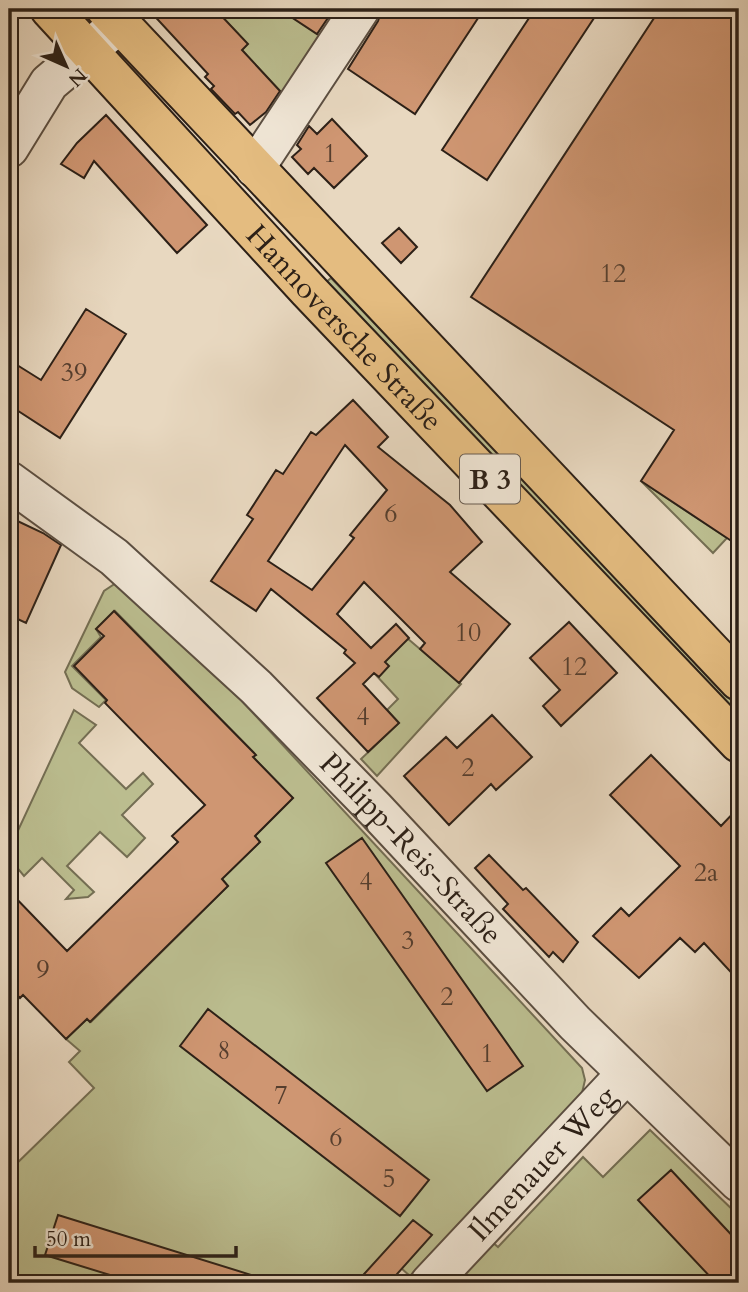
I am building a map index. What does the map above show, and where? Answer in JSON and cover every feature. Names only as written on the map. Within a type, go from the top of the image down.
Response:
[{"type":"main road","name":"B 3","points":[[50,9],[81,58]]},
{"type":"main road","name":"B 3","points":[[112,16],[255,168]]},
{"type":"main road","name":"Hannoversche Straße","points":[[81,58],[239,216],[739,743]]},
{"type":"main road","name":"Hannoversche Straße","points":[[255,168],[739,681]]},
{"type":"street","points":[[255,168],[360,9]]},
{"type":"street","points":[[15,140],[49,83],[81,58],[112,16]]},
{"type":"street","name":"Philipp-Reis-Straße","points":[[9,481],[74,526],[158,594],[256,687],[626,1074],[739,1182]]},
{"type":"street","name":"Ilmenauer Weg","points":[[430,1283],[626,1074]]},
{"type":"green space","points":[[215,9],[284,9],[283,11],[322,37],[283,94],[242,50],[247,44]]},
{"type":"green space","points":[[331,278],[739,704],[739,721],[324,284]]},
{"type":"green space","points":[[641,481],[727,538],[713,553]]},
{"type":"green space","points":[[116,583],[241,700],[582,1068],[585,1080],[582,1093],[410,1276],[384,1253],[356,1283],[9,1283],[9,1171],[94,1088],[69,1062],[80,1051],[66,1039],[87,1019],[91,1022],[228,886],[222,879],[260,842],[255,836],[293,798],[253,757],[255,754],[115,611],[96,629],[101,637],[72,666],[106,700],[99,707],[72,688],[65,672],[104,591]]},
{"type":"green space","points":[[407,638],[461,684],[377,776],[361,759],[399,723],[387,710],[398,699],[374,673]]},
{"type":"green space","points":[[74,710],[96,725],[79,743],[126,789],[143,773],[153,784],[122,815],[145,838],[127,857],[100,832],[67,866],[94,892],[88,897],[66,899],[74,890],[42,858],[24,876],[9,858],[9,835],[15,837]]},
{"type":"green space","points":[[650,1130],[739,1216],[739,1283],[452,1283],[491,1241],[498,1247],[583,1157],[603,1177]]},
{"type":"building","points":[[148,9],[215,9],[248,44],[242,50],[280,91],[266,112],[250,125],[238,112],[235,114],[211,89],[214,86],[205,77],[208,74]]},
{"type":"building","points":[[279,9],[334,9],[317,34]]},
{"type":"building","points":[[382,9],[484,9],[415,114],[348,69],[378,21]]},
{"type":"building","points":[[535,9],[600,9],[487,180],[442,150]]},
{"type":"building","points":[[660,9],[739,9],[739,546],[641,481],[674,430],[471,297]]},
{"type":"building","points":[[106,115],[207,225],[177,253],[94,161],[84,178],[61,164],[77,143]]},
{"type":"building","points":[[332,119],[367,156],[334,188],[314,168],[308,174],[292,157],[301,149],[297,145],[309,126],[317,134]]},
{"type":"building","points":[[399,228],[417,247],[401,263],[382,243]]},
{"type":"building","points":[[86,309],[126,334],[60,438],[9,405],[9,360],[41,380]]},
{"type":"building","points":[[353,400],[388,437],[378,447],[450,505],[482,542],[450,572],[510,624],[459,683],[420,649],[425,643],[364,582],[337,614],[371,648],[396,624],[409,638],[385,662],[389,666],[379,677],[374,673],[363,684],[399,723],[368,752],[317,698],[355,663],[344,653],[346,650],[271,589],[256,611],[211,581],[253,519],[247,515],[276,470],[283,474],[311,432],[316,435]],"holes":[[[345,445],[387,490],[350,535],[354,538],[312,590],[268,561]]]},
{"type":"building","points":[[9,517],[61,545],[26,623],[9,615]]},
{"type":"building","points":[[114,611],[256,755],[253,757],[293,798],[255,836],[260,842],[222,879],[228,886],[90,1022],[87,1019],[66,1039],[23,995],[20,998],[9,987],[9,891],[67,951],[178,842],[172,836],[205,805],[105,703],[107,700],[74,666],[104,636],[96,629]]},
{"type":"building","points":[[569,622],[617,673],[561,726],[543,706],[560,690],[530,658]]},
{"type":"building","points":[[492,715],[532,757],[496,790],[491,784],[449,825],[404,776],[446,737],[457,748]]},
{"type":"building","points":[[651,755],[721,826],[739,807],[739,981],[704,943],[695,952],[680,938],[639,978],[593,936],[621,908],[629,916],[680,866],[610,795]]},
{"type":"building","points":[[362,838],[523,1066],[487,1091],[326,863]]},
{"type":"building","points":[[489,855],[523,890],[526,888],[578,942],[563,962],[553,952],[549,957],[503,909],[508,904],[475,868]]},
{"type":"building","points":[[208,1009],[429,1180],[400,1216],[180,1046]]},
{"type":"building","points":[[671,1170],[739,1243],[739,1283],[716,1283],[638,1200]]},
{"type":"building","points":[[58,1215],[261,1278],[261,1283],[136,1283],[45,1255]]},
{"type":"building","points":[[413,1220],[432,1235],[389,1283],[356,1283]]}]
